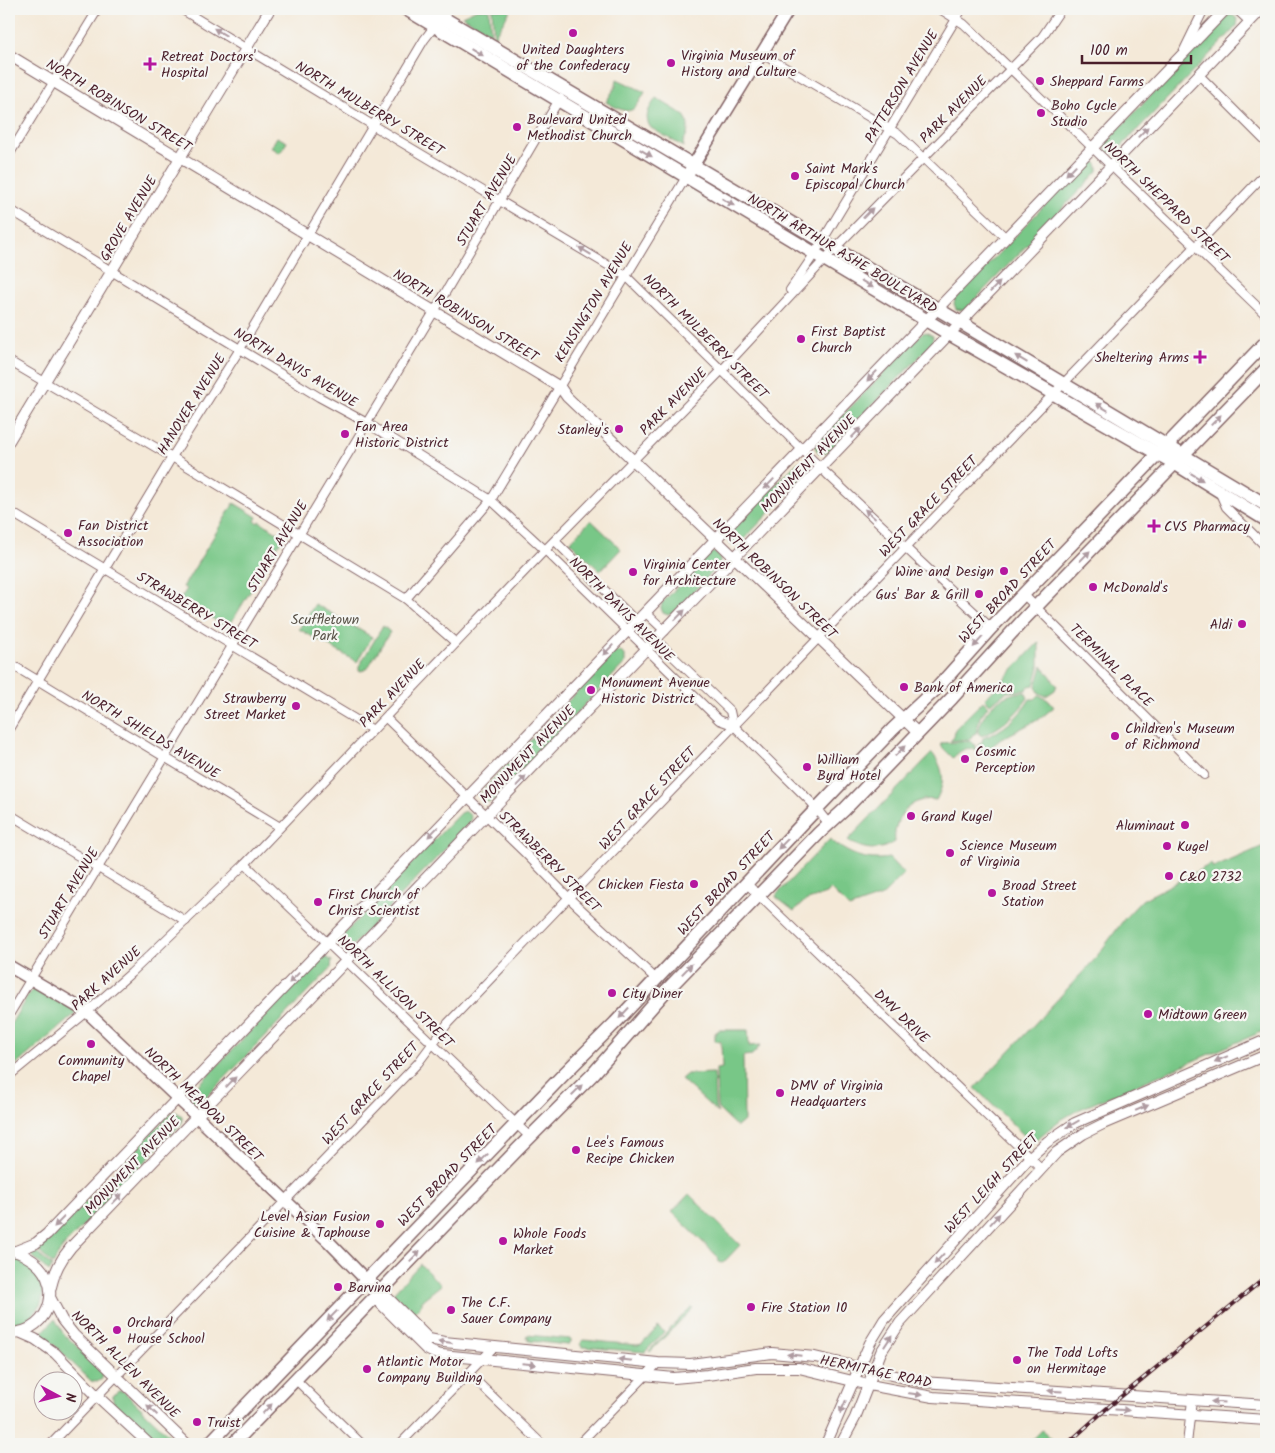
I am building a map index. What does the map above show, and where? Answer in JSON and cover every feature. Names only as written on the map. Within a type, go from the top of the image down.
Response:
[{"type":"main road","name":"NORTH ARTHUR ASHE BOULEVARD","points":[[406,9],[438,22],[565,90],[694,165],[1063,384],[1162,450]]},
{"type":"main road","name":"NORTH ARTHUR ASHE BOULEVARD","points":[[428,9],[438,22],[559,101],[950,335],[1053,394],[1162,450],[1263,511]]},
{"type":"main road","name":"KENSINGTON AVENUE","points":[[686,177],[789,9]]},
{"type":"main road","name":"WEST BROAD STREET","points":[[209,1444],[715,918],[817,809],[903,720],[939,686],[991,628],[1266,342]]},
{"type":"main road","points":[[234,1444],[593,1074],[663,994],[918,733],[1036,607],[1266,368]]},
{"type":"main road","name":"NORTH ARTHUR ASHE BOULEVARD","points":[[1178,459],[1219,491],[1263,511]]},
{"type":"main road","name":"NORTH MEADOW STREET","points":[[9,966],[87,1012],[328,1242],[366,1280],[378,1295]]},
{"type":"street","points":[[9,155],[98,9]]},
{"type":"street","name":"NORTH MULBERRY STREET","points":[[181,9],[626,276],[802,449],[991,628]]},
{"type":"street","name":"GROVE AVENUE","points":[[9,442],[270,9]]},
{"type":"street","name":"NORTH SHEPPARD STREET","points":[[940,9],[964,24],[1266,315]]},
{"type":"street","name":"PATTERSON AVENUE","points":[[820,256],[822,241],[962,9]]},
{"type":"street","name":"PARK AVENUE","points":[[9,1076],[87,1012],[245,864],[545,550],[722,370],[776,310],[820,256],[835,249],[1042,37],[1061,9]]},
{"type":"street","points":[[1182,54],[1204,9]]},
{"type":"street","name":"MONUMENT AVENUE","points":[[12,1251],[36,1243],[47,1234],[1226,9]]},
{"type":"street","points":[[1236,9],[1250,22]]},
{"type":"street","name":"MONUMENT AVENUE","points":[[51,1287],[62,1258],[1262,9]]},
{"type":"street","name":"HANOVER AVENUE","points":[[9,729],[172,457],[240,349],[424,40],[438,22]]},
{"type":"street","name":"NORTH ROBINSON STREET","points":[[9,54],[560,387],[567,397],[632,460],[918,733]]},
{"type":"street","points":[[762,54],[898,134],[1006,238]]},
{"type":"street","points":[[1199,75],[1266,142]]},
{"type":"street","name":"STUART AVENUE","points":[[9,1015],[367,424],[565,90]]},
{"type":"street","name":"WEST GRACE STREET","points":[[51,1444],[418,1064],[448,1023],[1266,173]]},
{"type":"street","name":"KENSINGTON AVENUE","points":[[406,599],[490,500],[686,177]]},
{"type":"street","name":"NORTH DAVIS AVENUE","points":[[9,209],[490,500],[545,550],[719,720],[733,726],[817,809],[829,824]]},
{"type":"street","points":[[9,361],[406,599],[456,643]]},
{"type":"street","points":[[1219,491],[1226,508],[1266,547]]},
{"type":"street","name":"STRAWBERRY STREET","points":[[9,511],[373,730]]},
{"type":"street","points":[[1252,533],[1252,524],[1263,511]]},
{"type":"street","name":"NORTH DAVIS AVENUE","points":[[555,540],[636,621]]},
{"type":"street","name":"TERMINAL PLACE","points":[[1024,594],[1204,775]]},
{"type":"street","name":"NORTH DAVIS AVENUE","points":[[645,612],[665,631]]},
{"type":"street","name":"NORTH DAVIS AVENUE","points":[[656,640],[730,711],[733,726]]},
{"type":"street","name":"NORTH SHIELDS AVENUE","points":[[9,663],[280,827]]},
{"type":"street","name":"STRAWBERRY STREET","points":[[386,718],[570,898],[656,978]]},
{"type":"street","points":[[9,814],[186,921]]},
{"type":"street","name":"NORTH ALLISON STREET","points":[[245,864],[530,1137]]},
{"type":"street","name":"DMV DRIVE","points":[[746,883],[1041,1168]]},
{"type":"street","name":"WEST LEIGH STREET","points":[[826,1444],[870,1343],[884,1320],[1030,1157],[1047,1142],[1075,1123],[1266,1040]]},
{"type":"street","name":"WEST LEIGH STREET","points":[[841,1444],[855,1418],[881,1352],[900,1324],[1057,1152],[1083,1134],[1103,1124],[1266,1055]]},
{"type":"street","points":[[12,1251],[38,1264],[51,1287],[51,1299],[47,1310],[40,1320],[30,1328],[14,1333]]},
{"type":"street","name":"NORTH MEADOW STREET","points":[[378,1295],[429,1339],[494,1347]]},
{"type":"street","name":"NORTH MEADOW STREET","points":[[378,1295],[430,1352],[481,1360]]},
{"type":"street","name":"NORTH ALLEN AVENUE","points":[[51,1299],[62,1320],[74,1334],[187,1444]]},
{"type":"street","points":[[14,1333],[35,1340],[55,1353],[97,1396],[149,1444]]},
{"type":"street","points":[[400,1444],[494,1347]]},
{"type":"street","name":"HERMITAGE ROAD","points":[[494,1347],[658,1363],[692,1364],[772,1353],[815,1357],[922,1382],[1266,1405]]},
{"type":"street","name":"HERMITAGE ROAD","points":[[481,1360],[674,1378],[756,1368],[799,1368],[867,1385],[933,1397],[1266,1420]]},
{"type":"street","points":[[579,1444],[658,1363]]},
{"type":"street","points":[[468,1373],[542,1444]]},
{"type":"street","points":[[296,1380],[362,1444]]},
{"type":"street","points":[[1187,1444],[1192,1400]]},
{"type":"green space","points":[[477,9],[489,9],[491,34],[462,16]]},
{"type":"green space","points":[[492,9],[511,9],[494,37]]},
{"type":"green space","points":[[1232,15],[1238,19],[1237,26],[1117,151],[1112,153],[1107,151],[1105,146],[1107,141],[1227,16]]},
{"type":"green space","points":[[617,79],[645,92],[633,109],[625,111],[606,102],[616,86]]},
{"type":"green space","points":[[656,98],[684,115],[688,128],[683,142],[684,147],[651,128],[647,117]]},
{"type":"green space","points":[[277,137],[287,142],[280,153],[271,147]]},
{"type":"green space","points":[[1087,161],[1096,163],[1098,171],[966,309],[956,309],[955,299]]},
{"type":"green space","points":[[926,332],[933,336],[932,344],[827,452],[822,454],[818,452],[815,447],[817,442],[921,334]]},
{"type":"green space","points":[[802,461],[808,465],[808,473],[740,543],[735,545],[730,543],[729,533],[797,463]]},
{"type":"green space","points":[[234,503],[257,517],[255,521],[258,523],[259,521],[284,536],[228,628],[180,599],[187,589],[183,587]]},
{"type":"green space","points":[[591,520],[621,549],[600,571],[570,542]]},
{"type":"green space","points":[[714,552],[720,557],[720,564],[673,613],[668,615],[663,613],[662,603],[709,554]]},
{"type":"green space","name":"Scuffletown Park","points":[[315,604],[372,637],[357,662],[299,629]]},
{"type":"green space","points":[[383,626],[390,632],[367,669],[359,670],[359,666]]},
{"type":"green space","points":[[1039,642],[1039,667],[1034,685],[1029,686],[1026,690],[1007,692],[990,704],[985,699]]},
{"type":"green space","points":[[619,651],[625,655],[625,663],[493,800],[488,802],[483,800],[481,795],[483,790],[614,653]]},
{"type":"green space","points":[[1042,666],[1057,685],[1055,690],[1046,696],[1039,693],[1036,686]]},
{"type":"green space","points":[[1025,692],[1028,698],[1008,720],[982,736],[978,733],[980,724],[994,704],[1008,695]]},
{"type":"green space","points":[[1039,695],[1048,700],[1054,707],[1041,718],[1001,739],[981,755],[978,745],[982,742],[983,738],[1004,727],[1021,712],[1030,699],[1035,699]]},
{"type":"green space","points":[[983,701],[988,706],[980,717],[976,733],[972,735],[971,739],[950,741],[954,737],[955,729]]},
{"type":"green space","points":[[971,741],[975,745],[976,751],[966,749],[953,758],[940,745],[942,743]]},
{"type":"green space","points":[[932,753],[939,764],[942,775],[941,787],[936,800],[927,799],[911,805],[900,817],[895,833],[895,842],[889,845],[871,849],[859,846],[848,840]]},
{"type":"green space","points":[[465,811],[471,816],[470,823],[353,945],[348,947],[343,945],[341,940],[343,935],[460,813]]},
{"type":"green space","points":[[830,839],[843,849],[857,856],[872,859],[889,858],[904,874],[882,896],[849,908],[830,889],[826,894],[805,901],[794,911],[776,897],[777,894]]},
{"type":"green space","points":[[1266,845],[1266,1030],[1078,1110],[1059,1121],[1033,1142],[975,1088],[1095,959],[1125,918],[1142,900],[1211,864],[1213,868]]},
{"type":"green space","points":[[325,957],[332,961],[331,968],[202,1102],[197,1104],[192,1102],[190,1097],[192,1092],[320,958]]},
{"type":"green space","points":[[34,988],[73,1008],[75,1014],[9,1071],[9,1027]]},
{"type":"green space","points":[[719,1030],[748,1030],[749,1046],[761,1045],[752,1055],[743,1056],[744,1121],[737,1127],[717,1106],[716,1069],[722,1068],[721,1042],[715,1041],[715,1033]]},
{"type":"green space","points":[[714,1073],[715,1106],[718,1113],[681,1079],[687,1074]]},
{"type":"green space","points":[[176,1112],[182,1116],[182,1123],[62,1248],[53,1264],[50,1262],[36,1249],[50,1239],[171,1113]]},
{"type":"green space","points":[[689,1194],[740,1245],[724,1262],[719,1262],[718,1257],[672,1212]]},
{"type":"green space","points":[[33,1250],[52,1266],[49,1272],[28,1252]]},
{"type":"green space","points":[[9,1258],[24,1261],[34,1268],[41,1279],[43,1291],[41,1303],[35,1313],[24,1321],[9,1324]]},
{"type":"green space","points":[[420,1264],[441,1285],[422,1300],[422,1304],[413,1313],[393,1293]]},
{"type":"green space","points":[[691,1307],[693,1308],[650,1352],[649,1351]]},
{"type":"green space","points":[[55,1319],[63,1333],[102,1371],[102,1379],[97,1382],[91,1381],[82,1370],[80,1370],[53,1344],[38,1337]]},
{"type":"green space","points":[[658,1327],[664,1332],[645,1352],[582,1347],[580,1344],[584,1340],[642,1344]]},
{"type":"green space","points":[[527,1335],[571,1339],[571,1342],[568,1345],[529,1341],[529,1337],[526,1337]]},
{"type":"green space","points":[[118,1391],[123,1391],[178,1444],[157,1444],[113,1403],[113,1396]]},
{"type":"green space","points":[[1042,1430],[1054,1441],[1051,1444],[1028,1444]]},
{"type":"railway","points":[[1067,1444],[1106,1409],[1266,1277]]},
{"type":"place","name":"United Daughters of the Confederacy","points":[[573,33]]},
{"type":"place","name":"Virginia Museum of History and Culture","points":[[671,63]]},
{"type":"place","name":"Retreat Doctors' Hospital","points":[[150,64]]},
{"type":"place","name":"Sheppard Farms","points":[[1040,81]]},
{"type":"place","name":"Boho Cycle Studio","points":[[1041,113]]},
{"type":"place","name":"Boulevard United Methodist Church","points":[[517,127]]},
{"type":"place","name":"Saint Mark's Episcopal Church","points":[[795,176]]},
{"type":"place","name":"First Baptist Church","points":[[801,339]]},
{"type":"place","name":"Sheltering Arms","points":[[1200,357]]},
{"type":"place","name":"Stanley's","points":[[619,429]]},
{"type":"place","name":"Fan Area Historic District","points":[[345,434]]},
{"type":"place","name":"CVS Pharmacy","points":[[1154,526]]},
{"type":"place","name":"Fan District Association","points":[[68,533]]},
{"type":"place","name":"Wine and Design","points":[[1004,571]]},
{"type":"place","name":"Virginia Center for Architecture","points":[[633,572]]},
{"type":"place","name":"McDonald's","points":[[1093,587]]},
{"type":"place","name":"Gus' Bar & Grill","points":[[979,594]]},
{"type":"place","name":"Aldi","points":[[1242,624]]},
{"type":"place","name":"Bank of America","points":[[904,687]]},
{"type":"place","name":"Monument Avenue Historic District","points":[[591,690]]},
{"type":"place","name":"Strawberry Street Market","points":[[296,706]]},
{"type":"place","name":"Children's Museum of Richmond","points":[[1115,736]]},
{"type":"place","name":"Cosmic Perception","points":[[965,759]]},
{"type":"place","name":"William Byrd Hotel","points":[[807,767]]},
{"type":"place","name":"Grand Kugel","points":[[911,816]]},
{"type":"place","name":"Aluminaut","points":[[1185,825]]},
{"type":"place","name":"Kugel","points":[[1167,846]]},
{"type":"place","name":"Science Museum of Virginia","points":[[950,853]]},
{"type":"place","name":"C&O 2732","points":[[1169,876]]},
{"type":"place","name":"Chicken Fiesta","points":[[694,884]]},
{"type":"place","name":"Broad Street Station","points":[[992,893]]},
{"type":"place","name":"First Church of Christ Scientist","points":[[318,902]]},
{"type":"place","name":"City Diner","points":[[612,993]]},
{"type":"place","name":"Midtown Green","points":[[1148,1014]]},
{"type":"place","name":"Community Chapel","points":[[91,1044]]},
{"type":"place","name":"DMV of Virginia Headquarters","points":[[780,1093]]},
{"type":"place","name":"Lee's Famous Recipe Chicken","points":[[576,1150]]},
{"type":"place","name":"Level Asian Fusion Cuisine & Taphouse","points":[[380,1224]]},
{"type":"place","name":"Whole Foods Market","points":[[503,1241]]},
{"type":"place","name":"Barvina","points":[[338,1287]]},
{"type":"place","name":"Fire Station 10","points":[[751,1307]]},
{"type":"place","name":"The C.F. Sauer Company","points":[[451,1310]]},
{"type":"place","name":"Orchard House School","points":[[117,1330]]},
{"type":"place","name":"The Todd Lofts on Hermitage","points":[[1017,1360]]},
{"type":"place","name":"Atlantic Motor Company Building","points":[[367,1369]]},
{"type":"place","name":"Truist","points":[[197,1422]]}]
